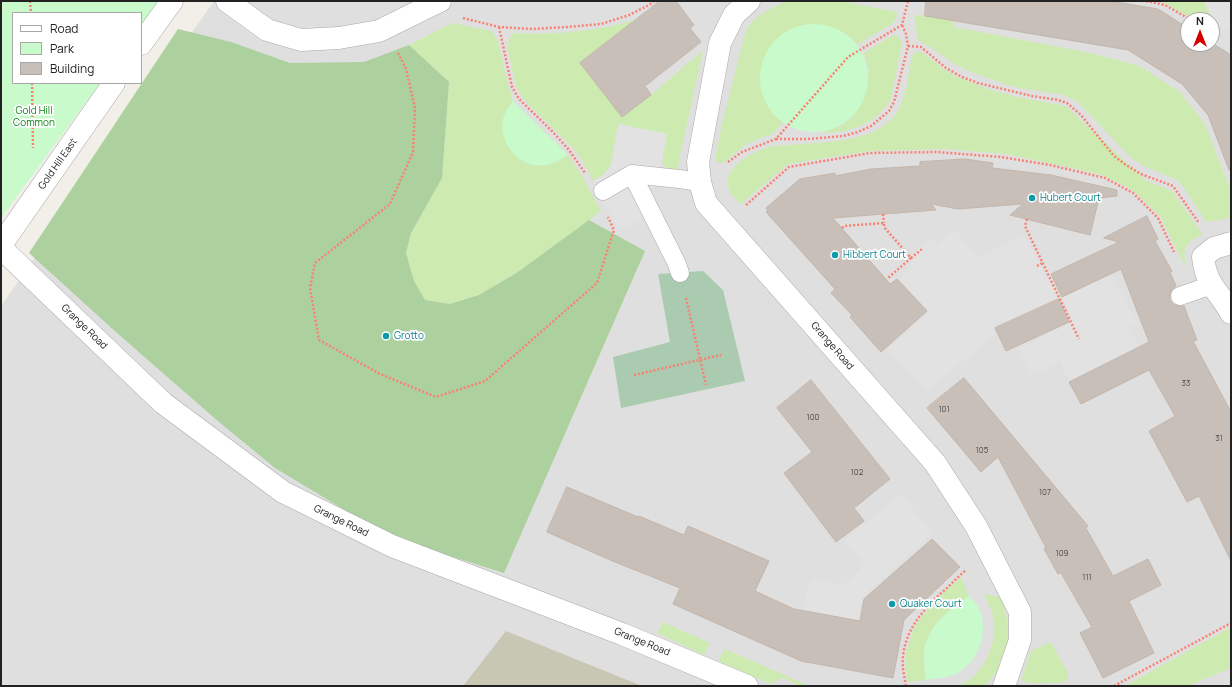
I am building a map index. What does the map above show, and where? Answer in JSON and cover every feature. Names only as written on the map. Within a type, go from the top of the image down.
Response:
[{"type":"street","points":[[142,43],[172,1]]},
{"type":"street","points":[[227,1],[268,30],[301,40],[339,38],[379,31],[440,1]]},
{"type":"street","name":"Grange Road","points":[[749,1],[734,15],[720,43],[698,162],[700,182],[706,203],[935,463],[976,526],[1020,612],[1020,640],[1004,686]]},
{"type":"street","name":"Gold Hill East","points":[[1,245],[113,84]]},
{"type":"street","points":[[1231,244],[1214,248],[1204,257],[1204,269],[1212,285],[1231,313]]},
{"type":"street","name":"Grange Road","points":[[1,248],[163,403],[283,492],[392,546],[622,634],[748,686]]},
{"type":"lane","points":[[603,191],[632,174],[700,182]]},
{"type":"lane","points":[[632,174],[677,264],[680,273]]},
{"type":"lane","points":[[1180,296],[1212,285]]},
{"type":"path","points":[[30,1],[30,12]]},
{"type":"path","points":[[460,17],[499,27],[532,28],[601,24],[629,15],[654,1]]},
{"type":"path","points":[[725,164],[742,152],[776,139],[808,139],[843,136],[858,132],[871,126],[889,111],[894,102],[908,46],[906,34],[902,25],[908,1]]},
{"type":"path","points":[[1146,1],[1166,5],[1180,13]]},
{"type":"path","points":[[776,139],[848,57],[902,25]]},
{"type":"path","points":[[499,27],[512,87],[519,100],[552,131],[569,150],[588,178]]},
{"type":"path","points":[[908,46],[921,47],[946,68],[962,77],[978,83],[1067,103],[1081,115],[1114,156],[1141,174],[1173,186],[1202,226]]},
{"type":"path","points":[[397,50],[406,69],[415,108],[413,152],[390,204],[315,263],[310,288],[320,340],[380,374],[436,398],[485,381],[598,283],[614,230],[607,216]]},
{"type":"path","points":[[32,84],[33,153]]},
{"type":"path","points":[[744,207],[789,166],[870,153],[937,152],[1001,157],[1050,165],[1104,178],[1133,193],[1158,218],[1174,252]]},
{"type":"path","points":[[883,214],[884,227],[911,258]]},
{"type":"path","points":[[1027,219],[1025,226],[1079,339]]},
{"type":"path","points":[[842,228],[844,226],[884,223]]},
{"type":"path","points":[[888,278],[922,249]]},
{"type":"path","points":[[1037,266],[1043,263]]},
{"type":"path","points":[[680,273],[706,385]]},
{"type":"path","points":[[634,375],[721,355]]},
{"type":"path","points":[[906,686],[902,665],[903,655],[909,632],[913,624],[931,602],[965,571]]},
{"type":"path","points":[[1114,686],[1231,624]]},
{"type":"shaded area","points":[[214,1],[1231,1],[1231,686],[1,686],[1,306]]},
{"type":"shaded area","points":[[1204,1],[1231,1],[1231,27],[1220,32],[1220,12],[1209,12]]},
{"type":"shaded area","points":[[618,124],[667,134],[657,187],[650,188],[660,210],[619,230],[593,181],[603,175],[611,165]]},
{"type":"shaded area","points":[[954,229],[978,257],[1024,235],[1059,299],[997,327],[997,333],[927,391],[887,349],[929,312],[899,279],[914,266],[908,259],[931,238],[936,244]]},
{"type":"shaded area","points":[[1111,273],[1138,324],[1130,328],[1139,347],[1069,382],[1060,362],[1031,375],[1018,349],[1074,321],[1062,297]]},
{"type":"shaded area","points":[[901,494],[933,533],[862,598],[857,627],[831,622],[832,614],[804,609],[805,597],[811,579],[842,585],[860,570],[860,559],[844,540]]},
{"type":"shaded area","points":[[506,631],[642,686],[463,686]]},
{"type":"green space","name":"Gold Hill Common","points":[[1,1],[158,1],[142,25],[142,12],[12,12],[12,84],[99,84],[1,218]]},
{"type":"green space","points":[[786,1],[838,1],[897,12],[896,20],[891,25],[858,45],[853,39],[771,112],[783,123],[771,135],[745,145],[723,163],[719,163],[715,160],[722,124],[747,29],[759,16]]},
{"type":"green space","points":[[1161,1],[1204,1],[1209,12],[1181,12]]},
{"type":"green space","points":[[948,8],[954,27],[1086,52],[1122,61],[1139,66],[1180,92],[1205,124],[1231,192],[1231,218],[1206,222],[1179,181],[1144,166],[1130,157],[1077,101],[1064,95],[1019,88],[971,72],[953,63],[918,40],[914,15],[943,18]]},
{"type":"green space","points":[[637,19],[581,63],[623,117],[703,50],[677,170],[665,167],[662,162],[666,134],[618,124],[611,165],[603,175],[593,181],[574,149],[526,102],[516,87],[508,50],[508,43],[513,33],[575,32],[606,27]]},
{"type":"green space","points":[[452,23],[492,31],[498,41],[513,101],[506,111],[519,159],[532,164],[544,165],[555,162],[568,155],[582,176],[601,211],[518,272],[479,295],[450,304],[425,300],[414,281],[406,253],[411,233],[442,178],[449,82],[409,45]]},
{"type":"green space","points":[[814,24],[835,28],[852,40],[864,57],[868,78],[864,99],[852,116],[835,128],[814,132],[793,128],[776,116],[764,99],[760,78],[764,57],[776,40],[793,28]]},
{"type":"green space","points":[[178,29],[231,42],[290,63],[364,62],[409,45],[449,82],[442,178],[411,233],[406,253],[414,281],[425,300],[450,304],[479,295],[518,272],[589,220],[645,251],[504,573],[431,550],[368,524],[275,468],[219,422],[117,333],[29,253]]},
{"type":"green space","points":[[895,35],[900,38],[902,43],[891,98],[886,106],[879,114],[862,125],[842,132],[822,132],[839,127],[853,117],[869,70],[864,53]]},
{"type":"green space","points":[[915,52],[922,52],[955,76],[991,90],[1018,97],[1066,106],[1145,180],[1172,191],[1203,235],[1191,240],[1186,248],[1185,264],[1187,270],[1160,216],[1137,194],[1127,187],[1102,175],[1006,154],[944,149],[870,151],[788,164],[741,204],[732,196],[728,184],[732,170],[744,159],[759,151],[773,146],[828,142],[853,138],[865,135],[886,124],[895,115],[901,104],[909,76],[911,59]]},
{"type":"green space","points":[[513,101],[568,155],[554,163],[545,165],[535,165],[525,162],[517,157],[505,140],[503,131],[503,121],[506,111]]},
{"type":"green space","points":[[703,271],[723,290],[745,381],[621,408],[613,357],[670,342],[658,274]]},
{"type":"green space","points":[[961,577],[969,596],[941,618],[932,629],[924,662],[926,680],[907,682],[905,656],[914,627],[928,609]]},
{"type":"green space","points":[[984,594],[1000,597],[1004,608],[1008,632],[1004,656],[993,677],[984,686],[956,686],[966,682],[975,675],[984,663],[991,647],[994,631],[993,615]]},
{"type":"green space","points":[[969,596],[978,606],[982,616],[983,625],[981,642],[974,658],[962,670],[954,675],[926,680],[924,654],[925,646],[932,630],[942,617]]},
{"type":"green space","points":[[663,622],[710,643],[704,655],[657,633]]},
{"type":"green space","points":[[1231,627],[1231,668],[1188,686],[1125,686]]},
{"type":"green space","points":[[1051,642],[1068,673],[1068,678],[1062,683],[1031,683],[1021,680],[1031,651]]},
{"type":"green space","points":[[725,649],[809,686],[801,686],[783,678],[770,684],[718,661]]},
{"type":"building","points":[[660,1],[676,1],[694,25],[690,28],[701,42],[645,86],[651,95],[622,117],[580,63]]},
{"type":"building","points":[[926,1],[1110,1],[1158,9],[1180,23],[1180,52],[1220,52],[1220,48],[1231,55],[1231,170],[1229,170],[1208,115],[1182,84],[1128,50],[925,16]]},
{"type":"building","name":"Hibbert Court","points":[[965,159],[993,163],[992,168],[1051,175],[1117,190],[1117,196],[1099,198],[1090,235],[1010,215],[1023,204],[958,209],[931,204],[936,210],[833,218],[890,284],[897,279],[927,311],[881,352],[850,317],[852,315],[831,293],[835,289],[766,212],[768,211],[766,208],[800,179],[835,173],[835,176],[871,169],[920,166],[920,162]]},
{"type":"building","points":[[1147,216],[1158,239],[1155,241],[1172,271],[1170,272],[1176,286],[1172,289],[1170,300],[1173,304],[1184,306],[1197,340],[1193,341],[1231,412],[1231,561],[1199,496],[1187,502],[1149,431],[1175,416],[1149,370],[1081,404],[1069,382],[1149,342],[1121,269],[1062,297],[1051,274],[1119,242],[1104,238]]},
{"type":"building","points":[[1059,299],[1069,322],[1006,351],[995,328]]},
{"type":"building","points":[[964,378],[1088,526],[1086,528],[1113,576],[1148,559],[1161,585],[1129,601],[1154,653],[1103,678],[1080,633],[1092,627],[1061,573],[1058,574],[1044,549],[1046,548],[998,457],[981,472],[927,408]]},
{"type":"building","points":[[811,380],[890,479],[854,508],[864,521],[836,542],[784,473],[812,452],[777,408]]},
{"type":"building","points":[[567,487],[684,535],[688,526],[769,561],[755,591],[794,609],[860,621],[864,599],[932,539],[960,567],[904,620],[893,678],[801,661],[673,604],[680,588],[610,560],[547,532]]},
{"type":"place","name":"Hubert Court","points":[[1032,198]]},
{"type":"place","name":"Hibbert Court","points":[[835,255]]},
{"type":"place","name":"Grotto","points":[[386,336]]},
{"type":"place","name":"Quaker Court","points":[[892,604]]}]
